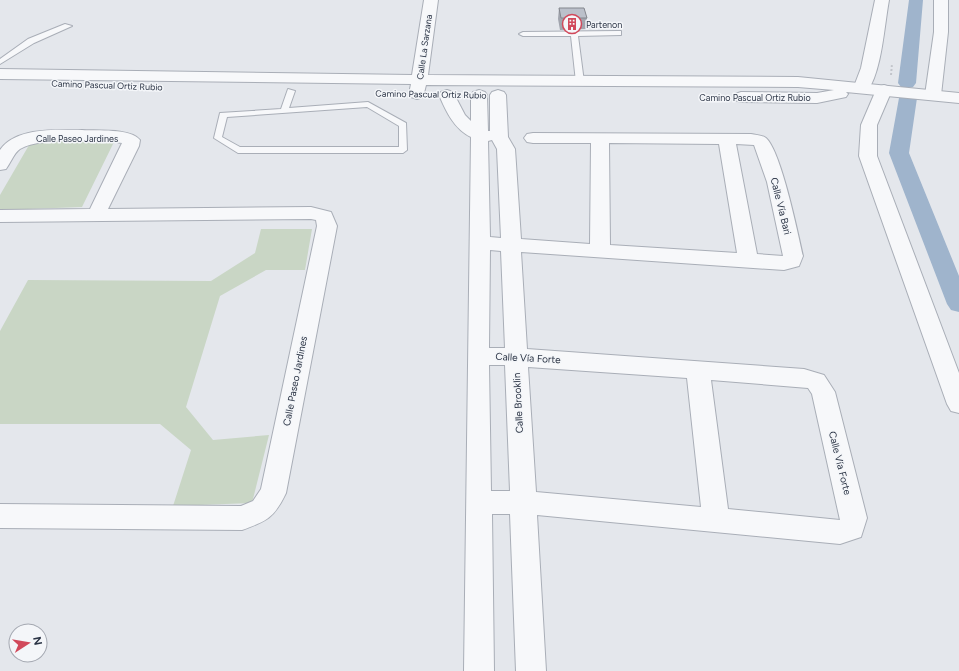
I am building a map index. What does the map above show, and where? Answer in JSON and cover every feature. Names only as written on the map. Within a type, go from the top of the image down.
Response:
[{"type":"street","name":"Calle La Sarzana","points":[[418,87],[431,0]]},
{"type":"street","points":[[861,89],[872,56],[882,0]]},
{"type":"street","points":[[933,95],[942,32],[941,0]]},
{"type":"street","name":"Camino Pascual Ortiz Rubio","points":[[0,74],[418,87],[448,95],[817,98],[844,94],[861,89]]},
{"type":"street","name":"Camino Pascual Ortiz Rubio","points":[[0,81],[291,91],[580,82],[810,82],[861,89],[959,98]]},
{"type":"street","points":[[810,82],[817,90],[817,98]]},
{"type":"street","points":[[884,90],[869,125],[868,156],[959,404]]},
{"type":"street","name":"Calle Brooklin","points":[[448,95],[454,113],[460,121],[489,136],[506,149],[531,671]]},
{"type":"street","name":"Calle Brooklin","points":[[478,95],[489,136]]},
{"type":"street","name":"Calle Brooklin","points":[[479,671],[478,356],[480,243],[489,136],[498,95]]},
{"type":"street","name":"Calle Paseo Jardines","points":[[0,165],[13,146],[29,138],[40,136],[123,137],[131,140],[130,146],[96,215]]},
{"type":"street","name":"Calle Vía Bari","points":[[480,243],[748,261],[792,262],[793,256],[776,182],[762,145],[759,141],[751,139],[533,138]]},
{"type":"street","points":[[600,138],[600,251]]},
{"type":"street","points":[[727,140],[748,261]]},
{"type":"street","name":"Calle Paseo Jardines","points":[[0,216],[311,213],[324,216],[327,226],[273,493],[262,509],[242,518],[0,516]]},
{"type":"street","name":"Calle Vía Forte","points":[[478,356],[516,357],[698,370],[804,378],[816,381],[823,392],[854,518],[852,528],[840,532],[523,502],[479,503]]},
{"type":"street","points":[[698,370],[716,521]]},
{"type":"lane","points":[[0,62],[32,41],[68,26]]},
{"type":"lane","points":[[523,34],[618,33]]},
{"type":"lane","points":[[574,34],[580,82]]},
{"type":"lane","points":[[284,111],[291,91]]},
{"type":"lane","points":[[368,104],[403,125],[403,150],[238,150],[218,138],[223,115],[284,111],[368,104]]},
{"type":"green space","points":[[32,140],[114,142],[82,207],[0,210],[0,195]]},
{"type":"green space","points":[[261,229],[312,229],[305,270],[266,270],[220,296],[186,407],[213,440],[269,435],[252,503],[173,506],[191,450],[160,424],[0,424],[0,331],[28,280],[211,281],[255,253]]},
{"type":"building","points":[[559,8],[584,8],[587,18],[561,18]]},
{"type":"waterway","points":[[907,83],[916,0]]},
{"type":"waterway","points":[[908,98],[899,153],[959,304]]},
{"type":"place","name":"Partenon","points":[[572,24]]}]
